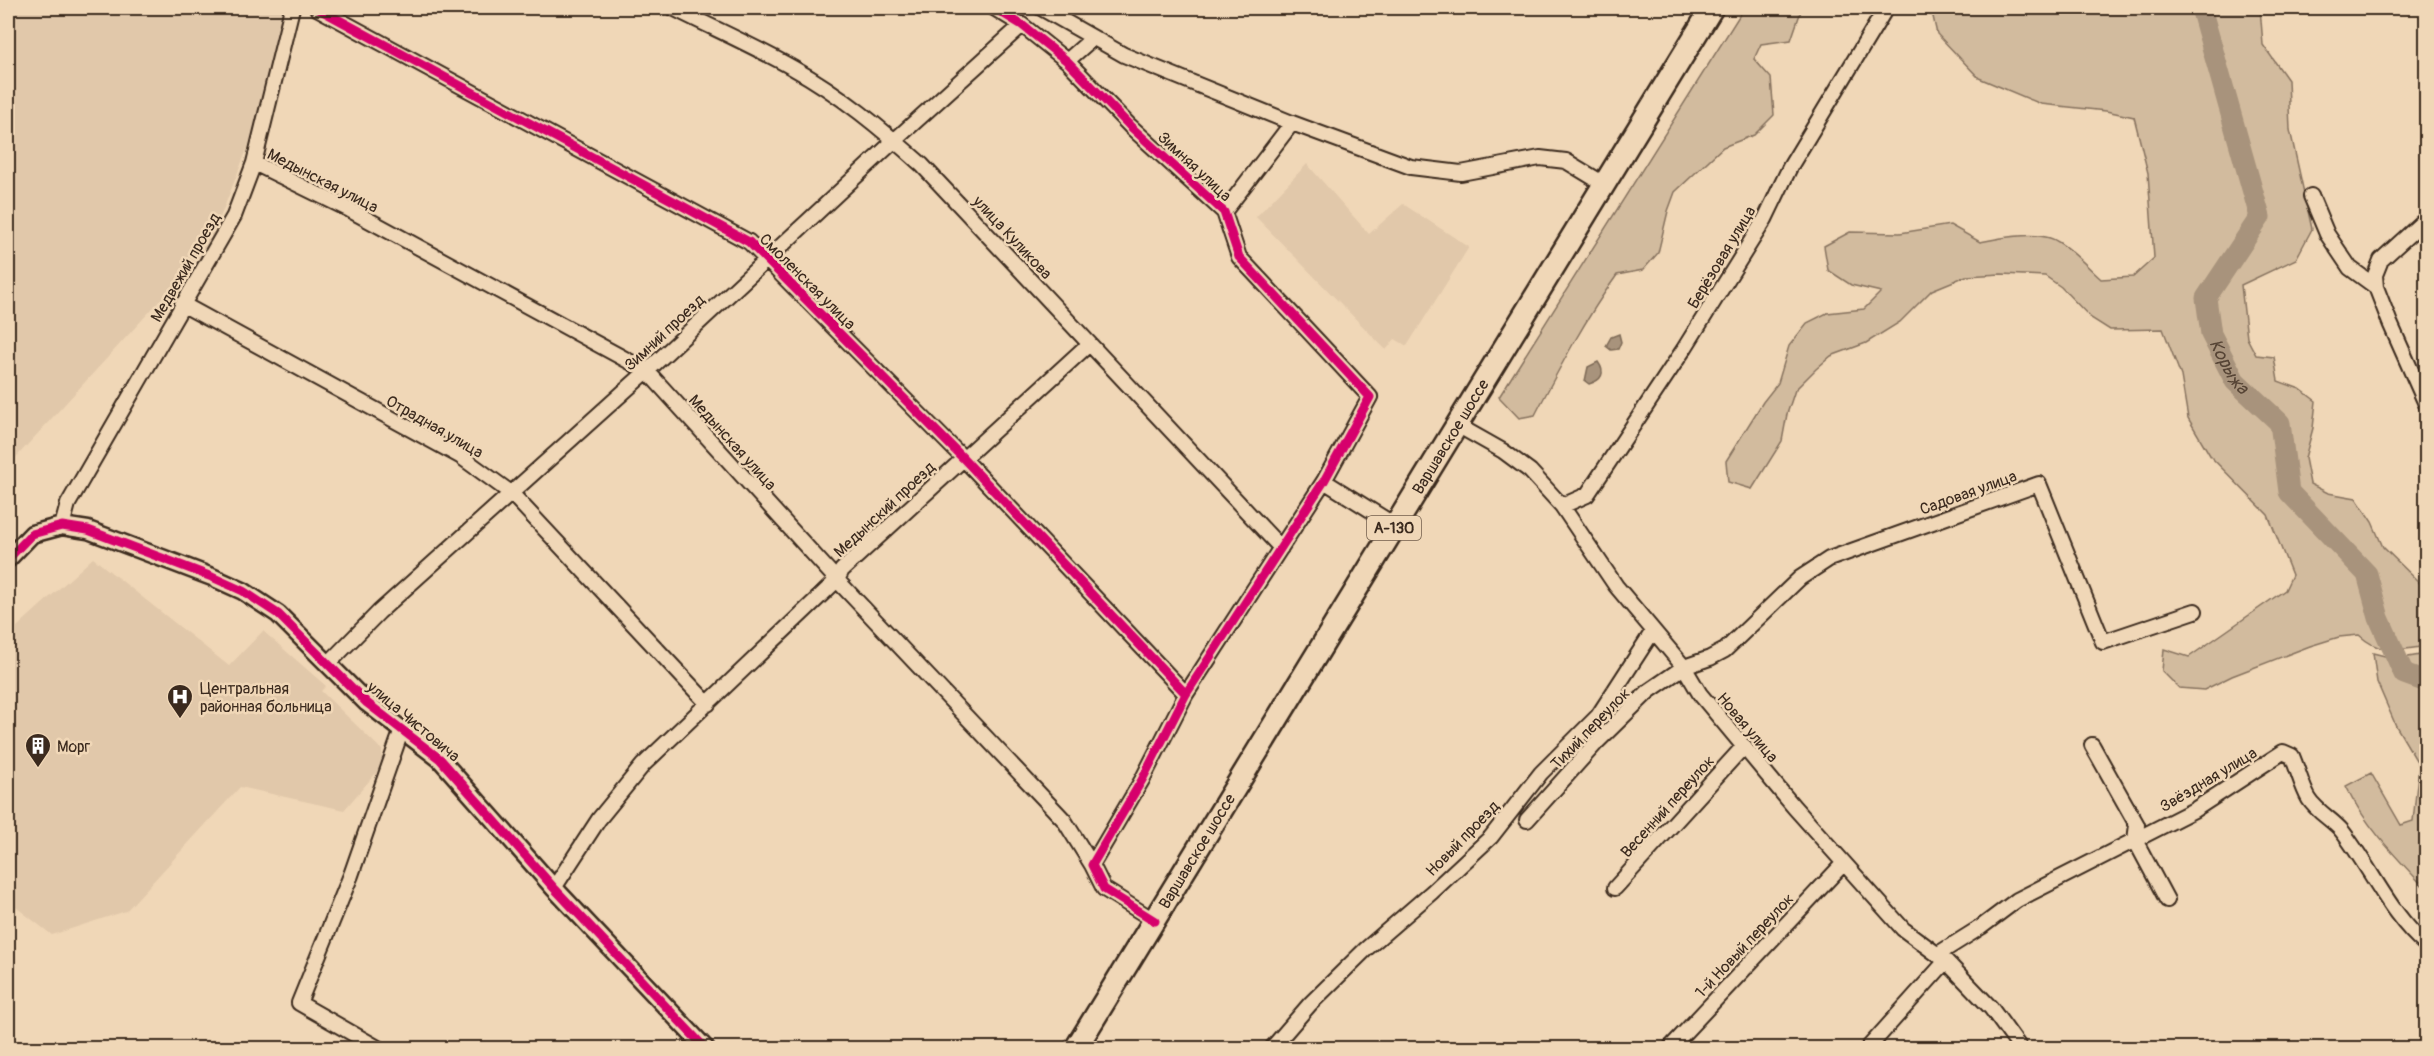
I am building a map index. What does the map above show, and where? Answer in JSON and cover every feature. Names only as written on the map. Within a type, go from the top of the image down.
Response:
[{"type":"main road","name":"Варшавское шоссе","points":[[1076,1048],[1712,8]]},
{"type":"street","name":"Медвежий проезд","points":[[62,526],[68,504],[234,216],[254,163],[292,8]]},
{"type":"street","name":"Смоленская улица","points":[[317,8],[748,242],[963,459],[1186,694]]},
{"type":"street","name":"улица Куликова","points":[[673,8],[794,68],[867,116],[895,140],[922,165],[1281,548]]},
{"type":"street","name":"Зимняя улица","points":[[994,8],[1022,25],[1067,60],[1130,126],[1224,212],[1239,257],[1370,397],[1324,481]]},
{"type":"street","points":[[1041,8],[1124,55],[1292,123],[1411,167],[1461,173],[1540,158],[1566,161],[1604,184]]},
{"type":"street","name":"Берёзовая улица","points":[[1562,506],[1587,495],[1684,349],[1765,219],[1790,167],[1886,8]]},
{"type":"street","name":"Зимний проезд","points":[[328,663],[379,612],[647,371],[1022,25]]},
{"type":"street","points":[[1067,60],[1093,38]]},
{"type":"street","points":[[1224,212],[1292,123]]},
{"type":"street","name":"Медынская улица","points":[[254,163],[350,210],[647,371],[837,580],[1064,819],[1104,889],[1155,921]]},
{"type":"street","points":[[2311,196],[2327,234],[2350,268],[2376,287]]},
{"type":"street","points":[[2427,219],[2381,260],[2375,275],[2376,287],[2390,323],[2427,404]]},
{"type":"street","name":"Отрадная улица","points":[[182,304],[460,456],[511,493],[708,704]]},
{"type":"street","name":"Медынский проезд","points":[[554,888],[599,819],[643,765],[837,580],[842,570],[1089,344]]},
{"type":"street","name":"Новая улица","points":[[1457,425],[1503,451],[1530,471],[1562,506],[1616,586],[1684,667],[1700,694],[1794,807],[1903,929],[1942,957],[1991,1008],[2020,1048]]},
{"type":"street","points":[[1092,865],[1142,780],[1186,694],[1324,481],[1396,526]]},
{"type":"street","name":"Садовая улица","points":[[1684,667],[1710,658],[1731,645],[1800,578],[1821,563],[2039,484],[2103,642],[2195,610]]},
{"type":"street","name":"улица Чистовича","points":[[8,559],[32,534],[62,526],[88,530],[212,577],[243,591],[278,614],[367,703],[440,759],[554,888],[705,1048]]},
{"type":"street","name":"Новый проезд","points":[[1272,1048],[1310,1004],[1366,948],[1432,892],[1491,837],[1541,773],[1598,716],[1653,631]]},
{"type":"street","name":"Тихий переулок","points":[[1527,820],[1622,716],[1649,691],[1684,667]]},
{"type":"street","points":[[378,1048],[299,1003],[351,874],[402,729]]},
{"type":"street","points":[[2092,746],[2137,825],[2135,840],[2167,900]]},
{"type":"street","name":"Весенний переулок","points":[[1615,888],[1744,747]]},
{"type":"street","name":"Звёздная улица","points":[[1868,1048],[1942,957],[2017,900],[2194,810],[2283,752],[2292,756],[2309,800],[2341,830],[2376,879],[2397,914],[2414,935],[2427,945]]},
{"type":"street","name":"1-й Новый переулок","points":[[1670,1048],[1843,864]]},
{"type":"shaded area","points":[[8,8],[285,8],[259,119],[208,248],[8,466]]},
{"type":"shaded area","points":[[1744,8],[1802,8],[1791,40],[1761,44],[1754,59],[1771,78],[1774,115],[1754,135],[1723,147],[1675,192],[1658,253],[1643,270],[1617,275],[1563,361],[1535,415],[1519,418],[1499,397]]},
{"type":"shaded area","points":[[1931,8],[2260,8],[2263,45],[2288,80],[2290,130],[2312,229],[2296,259],[2241,285],[2247,338],[2256,355],[2274,357],[2278,381],[2300,389],[2316,401],[2313,428],[2305,458],[2310,484],[2328,493],[2356,498],[2372,522],[2383,547],[2426,589],[2426,646],[2391,650],[2375,646],[2359,635],[2339,637],[2232,676],[2204,690],[2179,688],[2162,671],[2164,649],[2189,657],[2285,590],[2292,575],[2268,515],[2211,457],[2188,418],[2181,376],[2163,329],[2110,330],[2091,318],[2061,287],[2045,276],[2001,274],[1966,276],[1932,290],[1900,322],[1866,343],[1831,356],[1816,369],[1795,390],[1787,414],[1782,441],[1752,489],[1728,482],[1726,461],[1763,402],[1778,383],[1789,346],[1807,323],[1827,313],[1864,309],[1881,292],[1851,285],[1828,270],[1824,246],[1850,232],[1900,233],[1950,225],[1980,242],[2015,236],[2042,236],[2056,240],[2101,279],[2133,277],[2154,258],[2148,173],[2134,117],[2106,111],[2041,104],[1979,78],[1937,34]]},
{"type":"shaded area","points":[[1307,164],[1369,234],[1403,204],[1469,247],[1407,346],[1395,339],[1386,350],[1256,217]]},
{"type":"shaded area","points":[[1619,334],[1621,342],[1618,349],[1611,350],[1606,346],[1611,337]]},
{"type":"shaded area","points":[[1598,362],[1602,370],[1601,376],[1589,384],[1585,381],[1588,367]]},
{"type":"shaded area","name":"Центральная районная больница","points":[[93,558],[229,666],[263,631],[326,686],[321,691],[382,750],[382,766],[344,810],[240,787],[126,911],[52,935],[8,901],[8,635]]},
{"type":"shaded area","points":[[2373,653],[2397,659],[2426,654],[2426,889],[2372,828],[2346,786],[2371,773],[2401,825],[2413,821],[2419,765],[2396,726],[2377,682]]},
{"type":"waterway","name":"Корыжа","points":[[2201,8],[2260,217],[2206,298],[2211,334],[2235,381],[2280,423],[2289,492],[2367,574],[2379,618],[2404,674],[2426,682]]},
{"type":"cycle path","points":[[317,8],[749,242],[963,458],[1186,694]]},
{"type":"cycle path","points":[[994,8],[1022,25],[1067,61],[1130,126],[1224,212],[1239,257],[1370,397],[1324,481],[1186,694],[1142,780],[1092,865],[1104,889],[1155,921]]},
{"type":"cycle path","points":[[8,559],[32,534],[62,526],[88,530],[212,577],[243,591],[278,614],[367,703],[440,759],[554,888],[705,1048]]},
{"type":"place","name":"Центральная районная больница","points":[[180,720]]},
{"type":"place","name":"Морг","points":[[38,769]]}]
